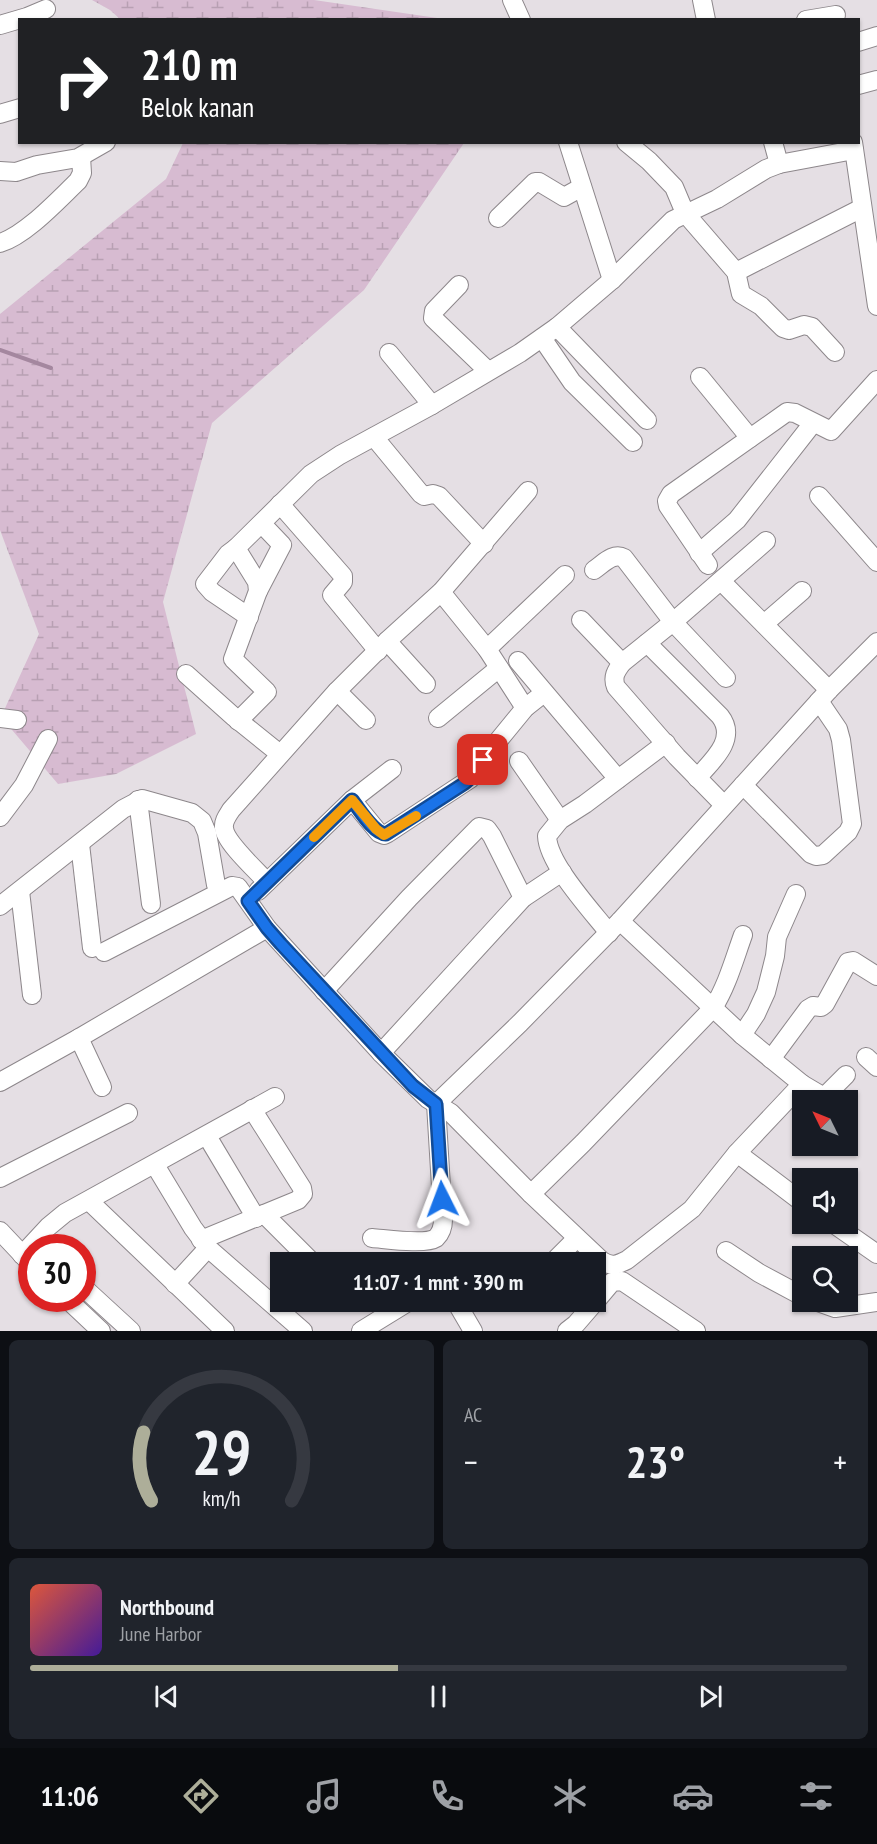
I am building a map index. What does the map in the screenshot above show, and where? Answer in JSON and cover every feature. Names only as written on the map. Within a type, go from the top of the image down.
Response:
[{"type":"street","points":[[512,0],[520,18]]},
{"type":"street","points":[[702,0],[706,18]]},
{"type":"street","points":[[28,18],[46,9]]},
{"type":"street","points":[[813,18],[835,12]]},
{"type":"street","points":[[0,24],[18,20]]},
{"type":"street","points":[[860,41],[877,36]]},
{"type":"street","points":[[860,84],[877,80]]},
{"type":"street","points":[[0,114],[18,109]]},
{"type":"street","points":[[0,171],[16,172],[37,165],[81,157],[103,144]]},
{"type":"street","points":[[569,144],[612,280]]},
{"type":"street","points":[[629,144],[674,187],[686,213],[736,272],[741,294],[761,306],[783,328],[789,330],[809,325],[814,328],[836,352]]},
{"type":"street","points":[[774,144],[779,164]]},
{"type":"street","points":[[249,616],[212,592],[205,584],[228,554],[262,524],[311,474],[432,405],[542,338],[612,280],[665,228],[686,213],[717,199],[766,169],[854,146],[877,306]]},
{"type":"street","points":[[0,243],[15,237],[29,227],[78,181],[82,173],[81,157]]},
{"type":"street","points":[[498,218],[535,182],[539,182],[564,197],[582,187]]},
{"type":"street","points":[[736,272],[862,208]]},
{"type":"street","points":[[459,285],[434,311],[432,318],[488,371]]},
{"type":"street","points":[[557,327],[647,420]]},
{"type":"street","points":[[542,338],[572,382],[633,442]]},
{"type":"street","points":[[389,353],[432,405]]},
{"type":"street","points":[[700,377],[750,438]]},
{"type":"street","points":[[813,423],[704,559],[668,506],[671,494],[787,412],[795,413],[831,431],[877,380]]},
{"type":"street","points":[[374,437],[421,494],[439,496],[484,544]]},
{"type":"street","points":[[267,882],[232,843],[224,830],[223,824],[231,810],[337,691],[441,592],[528,491]]},
{"type":"street","points":[[819,496],[877,562]]},
{"type":"street","points":[[280,504],[343,576],[343,582],[332,595],[382,646],[426,684]]},
{"type":"street","points":[[238,721],[267,692],[233,659],[258,591],[282,545],[262,524]]},
{"type":"street","points":[[724,805],[616,687],[614,681],[622,663],[766,541]]},
{"type":"street","points":[[236,548],[257,582],[258,591]]},
{"type":"street","points":[[594,570],[614,556],[622,556],[673,622],[726,678]]},
{"type":"street","points":[[487,649],[565,575]]},
{"type":"street","points":[[721,581],[764,624],[824,695],[841,740],[852,819],[848,832],[823,855],[811,854],[743,785]]},
{"type":"street","points":[[764,624],[802,591]]},
{"type":"street","points":[[441,592],[487,649],[525,708]]},
{"type":"street","points":[[580,620],[622,663]]},
{"type":"street","points":[[372,1238],[432,1240],[441,1231],[443,1220],[436,1104],[615,927],[824,695],[877,642]]},
{"type":"street","points":[[647,643],[720,716],[728,728],[720,752],[697,778]]},
{"type":"street","points":[[518,661],[618,779]]},
{"type":"street","points":[[438,718],[499,668]]},
{"type":"street","points":[[186,674],[238,721],[280,754]]},
{"type":"street","points":[[337,691],[366,720]]},
{"type":"street","points":[[352,800],[379,833],[384,835],[388,833],[470,779],[525,708],[544,693]]},
{"type":"street","points":[[0,817],[24,785],[48,739]]},
{"type":"street","points":[[666,743],[560,820],[549,832],[547,842],[562,872],[615,927],[802,1084],[820,1096],[824,1096],[846,1075]]},
{"type":"street","points":[[519,761],[560,820]]},
{"type":"street","points":[[248,901],[352,800],[392,769]]},
{"type":"street","points":[[0,906],[138,800],[145,799],[192,813],[202,821],[207,833],[216,885]]},
{"type":"street","points":[[138,800],[151,904]]},
{"type":"street","points":[[324,991],[409,898],[479,827],[487,829],[492,836],[523,898]]},
{"type":"street","points":[[81,844],[98,950],[232,886],[241,888],[267,928],[413,1086],[452,1113],[531,1194],[607,1264],[618,1264],[627,1260],[692,1209],[737,1153],[802,1084]]},
{"type":"street","points":[[381,1053],[523,898],[562,872]]},
{"type":"street","points":[[20,891],[32,995]]},
{"type":"street","points":[[742,1035],[756,1014],[766,992],[777,937],[796,894]]},
{"type":"street","points":[[0,1082],[267,928]]},
{"type":"street","points":[[531,1194],[713,1008],[720,997],[743,935]]},
{"type":"street","points":[[771,1059],[808,1009],[825,1004],[848,962],[853,961],[877,976]]},
{"type":"street","points":[[79,1038],[102,1087]]},
{"type":"street","points":[[46,1234],[57,1219],[275,1097]]},
{"type":"street","points":[[175,1284],[204,1244],[298,1200],[302,1196],[303,1191],[252,1109]]},
{"type":"street","points":[[0,1178],[128,1113]]},
{"type":"street","points":[[207,1136],[260,1216],[301,1252]]},
{"type":"street","points":[[737,1153],[792,1195]]},
{"type":"street","points":[[155,1165],[204,1244],[303,1331]]},
{"type":"street","points":[[88,1201],[225,1331]]},
{"type":"street","points":[[0,1231],[18,1251]]},
{"type":"street","points":[[848,1234],[877,1254]]},
{"type":"street","points":[[563,1252],[577,1238]]},
{"type":"street","points":[[726,1251],[759,1273],[792,1291]]},
{"type":"street","points":[[606,1289],[612,1282],[622,1281],[696,1331]]},
{"type":"street","points":[[96,1299],[131,1331]]},
{"type":"street","points":[[858,1305],[877,1302]]},
{"type":"street","points":[[80,1312],[97,1330]]},
{"type":"street","points":[[361,1331],[384,1326],[398,1312]]},
{"type":"street","points":[[461,1312],[470,1329]]},
{"type":"street","points":[[579,1328],[589,1312]]},
{"type":"green space","points":[[92,0],[314,0],[437,18],[119,18]]},
{"type":"green space","points":[[183,144],[463,144],[364,290],[212,423],[163,602],[196,734],[116,774],[58,784],[1,717],[39,634],[0,530],[0,314],[166,179]]},
{"type":"waterway","points":[[0,350],[51,368]]},
{"type":"slow traffic","points":[[314,837],[352,800],[379,833],[384,835],[416,816]]},
{"type":"route","points":[[442,1199],[436,1104],[413,1086],[381,1053],[281,944],[248,901],[352,800],[379,833],[384,835],[465,783],[474,775],[483,760]]}]
